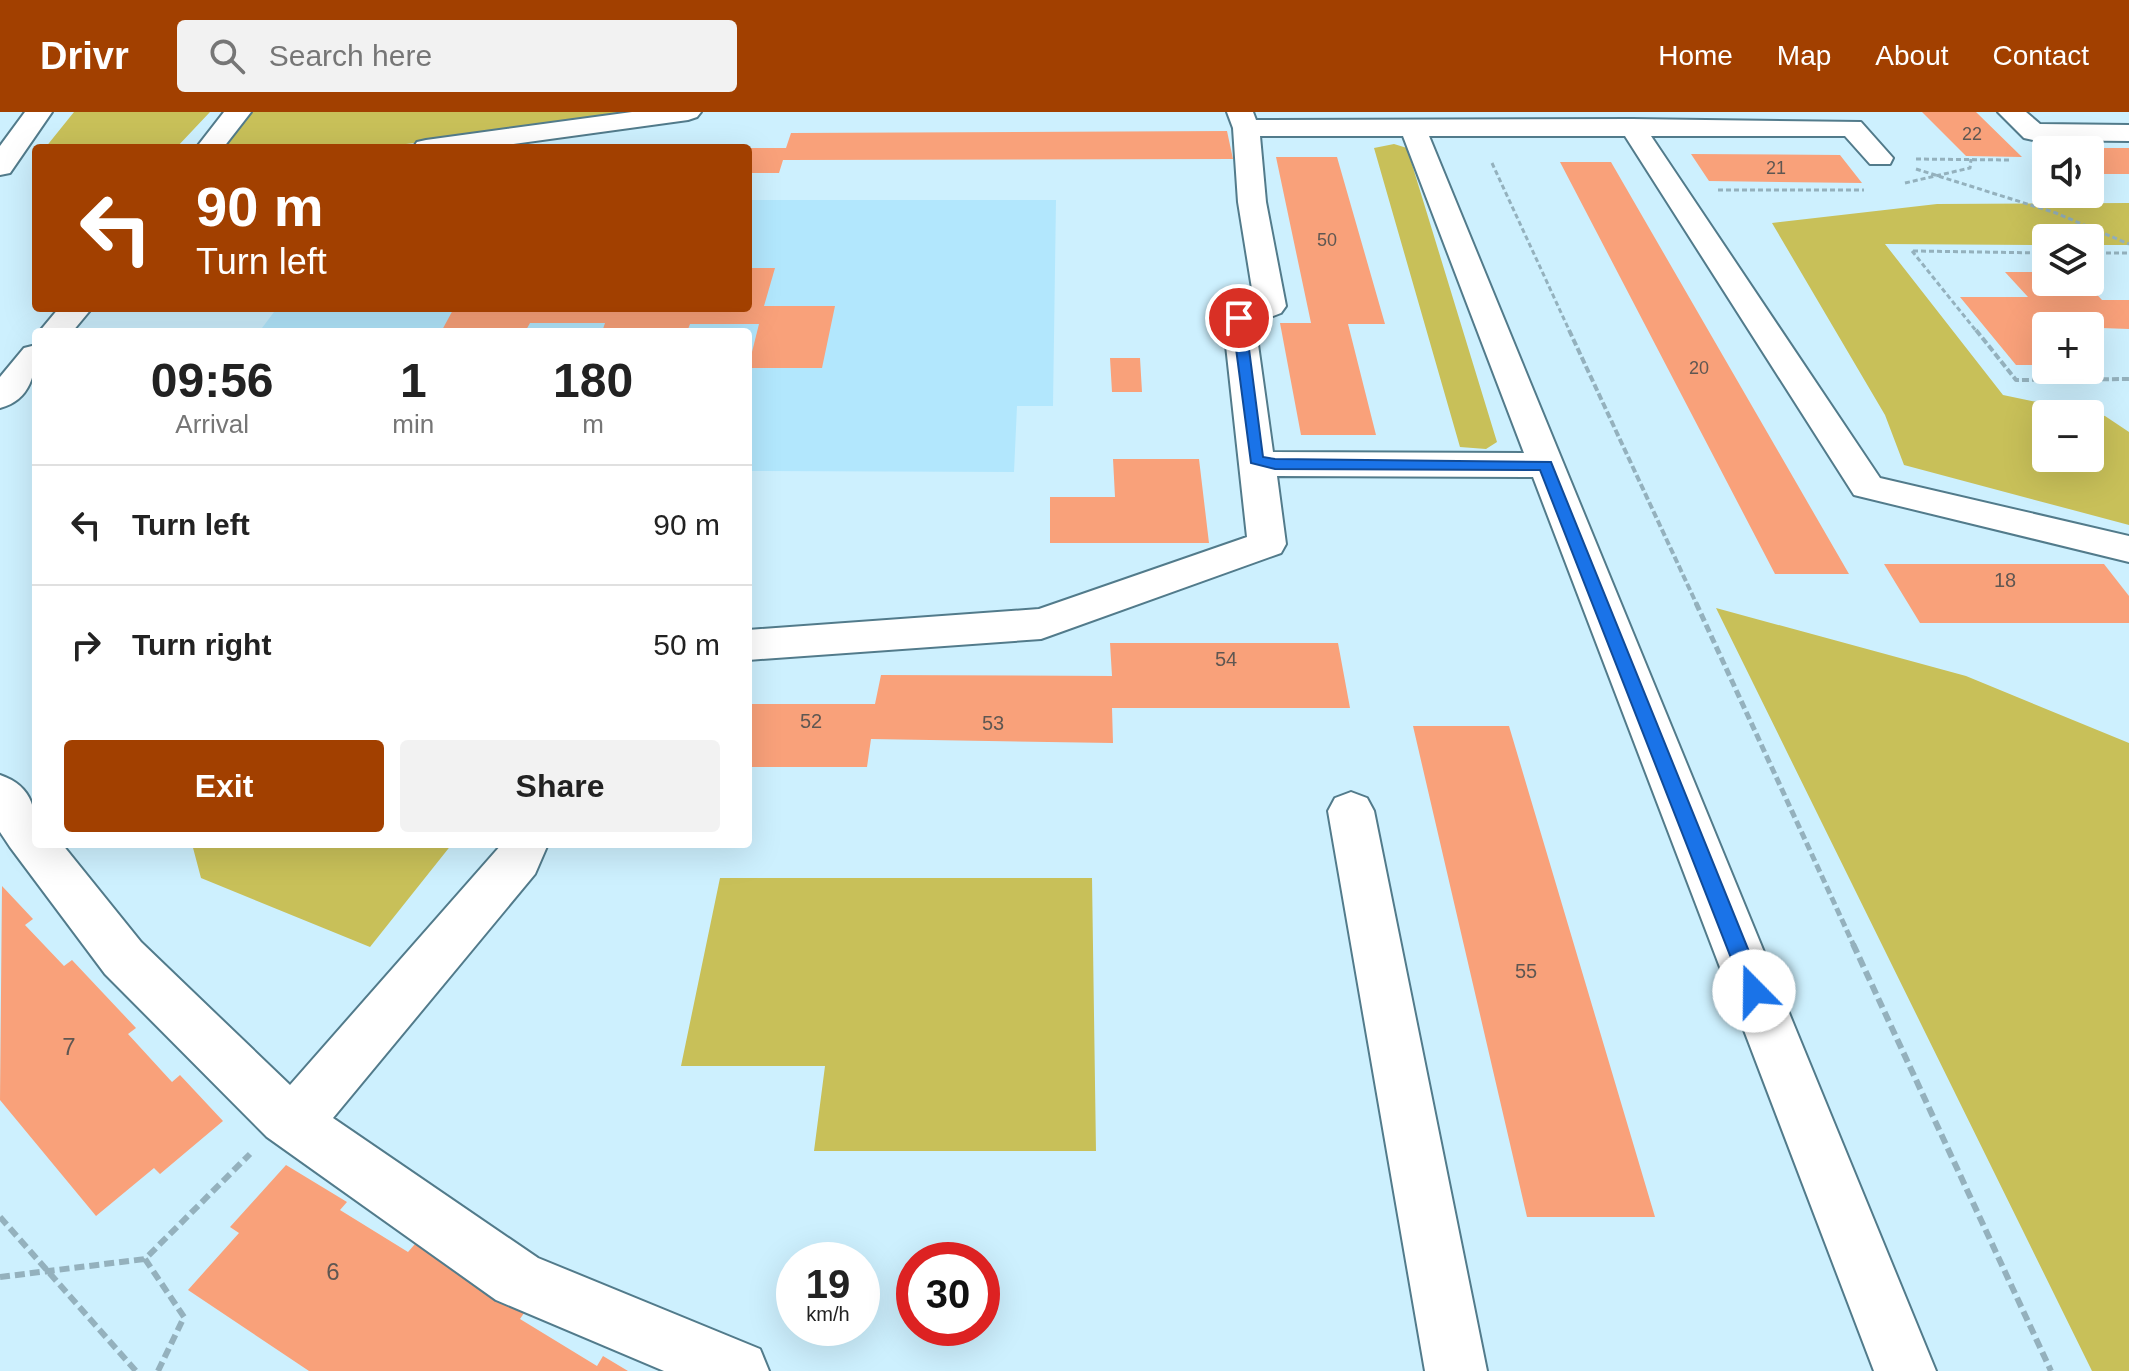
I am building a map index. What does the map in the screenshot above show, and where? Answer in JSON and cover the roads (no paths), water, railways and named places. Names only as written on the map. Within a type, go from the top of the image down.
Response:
[{"type":"street","points":[[0,167],[24,129],[39,112]]},
{"type":"street","points":[[212,144],[238,112]]},
{"type":"street","points":[[455,144],[688,112]]},
{"type":"street","points":[[2011,112],[2033,132],[2129,133]]},
{"type":"street","points":[[752,645],[1041,624],[1267,544],[1239,318],[1270,306],[1252,202],[1243,120],[1413,128],[1852,128],[1880,158]]},
{"type":"street","points":[[1632,127],[1867,487],[2129,549]]},
{"type":"street","points":[[1413,128],[1905,1371]]},
{"type":"street","points":[[58,328],[72,312]]},
{"type":"street","points":[[0,398],[32,360]]},
{"type":"street","points":[[1256,460],[1275,464],[1545,465]]},
{"type":"street","points":[[0,794],[32,841]]},
{"type":"street","points":[[1351,811],[1456,1371]]},
{"type":"street","points":[[38,848],[123,958],[289,1121],[517,1279],[738,1371]]},
{"type":"street","points":[[289,1121],[518,860],[523,848]]}]
